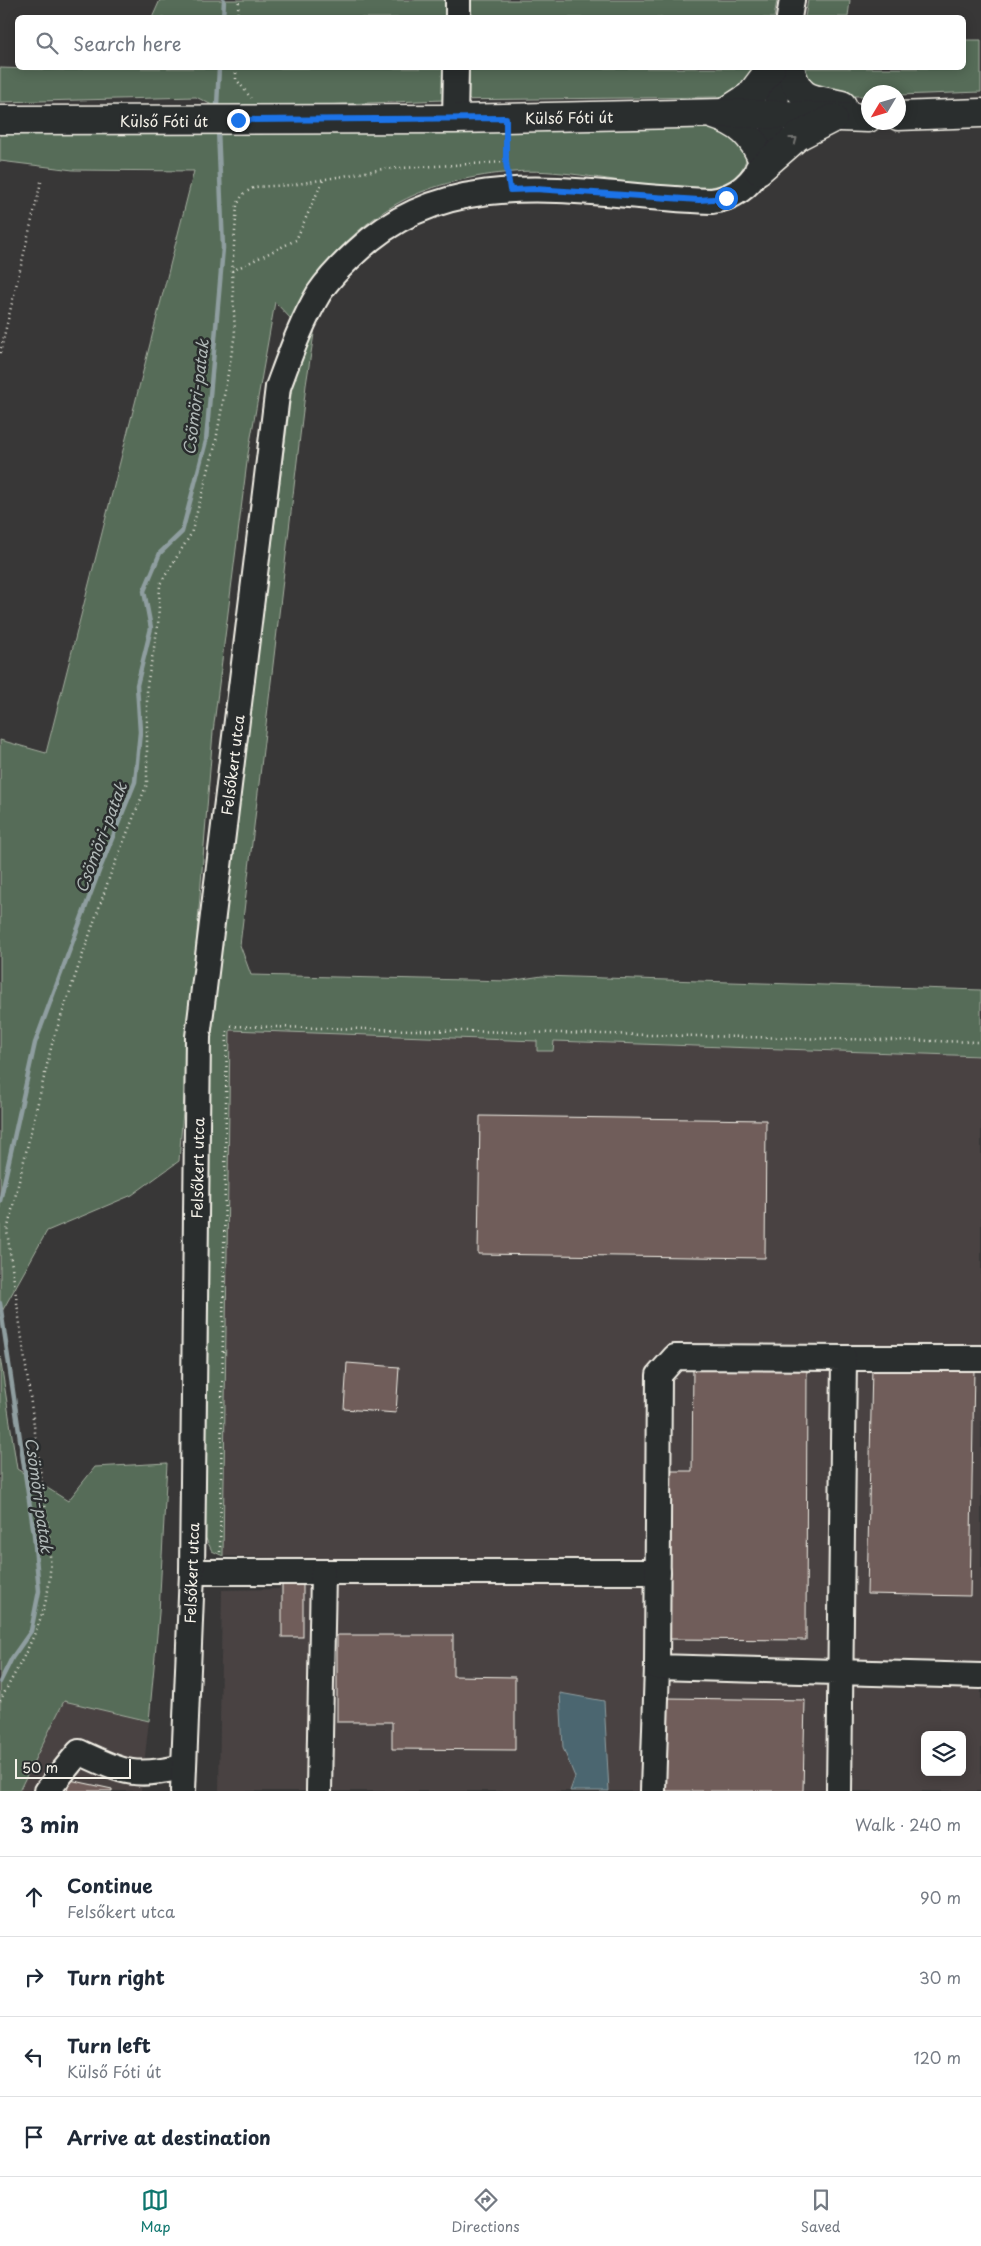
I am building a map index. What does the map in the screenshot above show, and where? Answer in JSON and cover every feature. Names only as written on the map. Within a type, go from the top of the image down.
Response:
[{"type":"main road","points":[[717,113],[750,96],[770,70]]},
{"type":"main road","points":[[791,70],[795,84],[805,96],[820,102],[841,104],[861,114]]},
{"type":"main road","points":[[906,116],[981,112]]},
{"type":"main road","name":"Külső Fóti út","points":[[0,120],[455,119],[717,113],[861,118]]},
{"type":"main road","points":[[717,113],[744,129],[754,142],[761,165],[798,136],[834,118]]},
{"type":"street","points":[[458,0],[458,15]]},
{"type":"street","points":[[789,15],[792,0]]},
{"type":"street","points":[[455,119],[456,70]]},
{"type":"street","name":"Felsőkert utca","points":[[183,1791],[192,1572],[198,1037],[278,387],[302,324],[320,292],[347,260],[374,234],[406,214],[440,200],[488,191],[535,189],[712,200],[739,193],[750,182],[761,165],[774,115],[780,70]]},
{"type":"street","points":[[653,1791],[657,1667],[659,1375],[665,1366],[676,1357],[981,1358]]},
{"type":"street","points":[[839,1791],[844,1358]]},
{"type":"street","points":[[192,1572],[658,1572]]},
{"type":"street","points":[[319,1791],[323,1572]]},
{"type":"street","points":[[657,1667],[981,1676]]},
{"type":"street","points":[[47,1791],[79,1752],[122,1772],[152,1774],[183,1768]]},
{"type":"path","points":[[237,15],[239,0]]},
{"type":"path","points":[[506,118],[506,162],[510,190]]},
{"type":"path","points":[[0,1701],[35,1635],[46,1598],[50,1572],[49,1533],[7,1231],[53,1040],[111,873],[147,784],[147,685],[158,626],[160,584],[191,534],[215,446],[235,334],[232,271],[237,205],[243,194],[255,187],[292,185],[383,169],[506,162]]},
{"type":"path","points":[[0,353],[42,178]]},
{"type":"path","points":[[232,271],[296,240],[323,180]]},
{"type":"path","points":[[220,1571],[227,1026],[981,1042]]},
{"type":"shaded area","points":[[229,1030],[537,1041],[537,1051],[553,1051],[554,1041],[981,1056],[981,1791],[219,1791],[222,1590],[279,1589],[279,1558],[223,1556]]},
{"type":"shaded area","points":[[64,1700],[149,1721],[141,1791],[19,1791]]},
{"type":"green space","points":[[160,0],[777,0],[774,15],[153,15]]},
{"type":"green space","points":[[808,0],[850,0],[848,15],[805,15]]},
{"type":"green space","points":[[966,40],[981,40],[981,92],[906,95],[906,85],[861,85],[861,96],[820,94],[801,70],[966,70]]},
{"type":"green space","points":[[0,68],[15,68],[15,70],[760,70],[742,91],[722,97],[443,100],[296,106],[212,105],[196,97],[0,102]]},
{"type":"green space","points":[[0,127],[479,131],[718,127],[724,128],[747,153],[744,165],[738,174],[728,182],[708,188],[673,188],[563,173],[528,171],[484,175],[440,185],[400,202],[376,217],[354,235],[333,255],[312,282],[292,320],[275,302],[248,454],[213,732],[179,1161],[132,1195],[47,1231],[0,1315],[0,740],[46,753],[194,171],[73,170],[0,161]]},
{"type":"green space","points":[[316,321],[306,385],[240,945],[251,975],[509,981],[542,976],[981,990],[981,1056],[554,1041],[553,1051],[537,1051],[537,1041],[230,1030],[223,1556],[212,1551],[205,1537],[208,1333],[202,1267],[210,1031],[292,387]]},
{"type":"green space","points":[[0,1356],[17,1469],[68,1501],[95,1467],[167,1463],[159,1613],[149,1721],[64,1701],[19,1791],[0,1791]]},
{"type":"water","points":[[560,1693],[604,1701],[609,1791],[570,1791],[575,1777],[563,1748]]},
{"type":"building","points":[[480,1116],[766,1120],[765,1258],[478,1254]]},
{"type":"building","points":[[347,1363],[399,1367],[396,1413],[344,1409]]},
{"type":"building","points":[[693,1366],[807,1367],[806,1640],[669,1639],[669,1471],[692,1471]]},
{"type":"building","points":[[872,1366],[974,1368],[970,1596],[867,1594]]},
{"type":"building","points":[[282,1585],[303,1585],[303,1637],[282,1637]]},
{"type":"building","points":[[337,1635],[453,1635],[453,1676],[515,1677],[515,1750],[392,1749],[392,1722],[337,1722]]},
{"type":"building","points":[[668,1698],[805,1700],[803,1791],[666,1791]]},
{"type":"building","points":[[70,1780],[112,1789],[112,1791],[67,1791]]},
{"type":"waterway","name":"Csömöri-patak","points":[[223,15],[224,0]]},
{"type":"waterway","name":"Csömöri-patak","points":[[217,105],[219,70]]},
{"type":"waterway","name":"Csömöri-patak","points":[[0,1201],[35,1043],[99,871],[135,782],[140,732],[137,685],[151,628],[144,591],[160,553],[182,532],[206,441],[223,248],[218,129]]},
{"type":"waterway","name":"Csömöri-patak","points":[[0,1303],[34,1534],[39,1591],[31,1631],[12,1658],[0,1682]]},
{"type":"route","points":[[238,120],[506,118],[506,162],[510,190],[535,189],[699,200],[726,198]]}]
